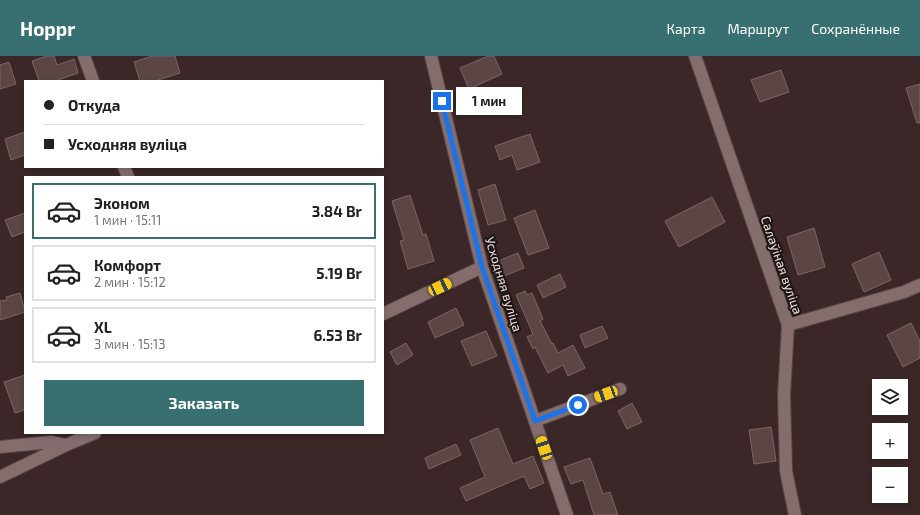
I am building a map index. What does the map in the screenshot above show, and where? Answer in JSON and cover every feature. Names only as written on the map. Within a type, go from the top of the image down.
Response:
[{"type":"street","points":[[84,56],[93,80]]},
{"type":"street","name":"Усходняя вуліца","points":[[431,56],[482,267],[567,515]]},
{"type":"street","name":"Салаўіная вуліца","points":[[696,56],[788,325],[784,394],[786,471],[795,515]]},
{"type":"street","points":[[384,314],[482,267]]},
{"type":"street","points":[[788,325],[904,292],[920,285]]},
{"type":"street","points":[[535,421],[620,389]]},
{"type":"street","points":[[0,478],[66,445],[93,434]]},
{"type":"street","points":[[0,447],[51,442],[66,445]]},
{"type":"building","points":[[47,56],[54,56],[57,65],[74,59],[78,73],[58,80],[39,80],[32,61]]},
{"type":"building","points":[[152,56],[175,56],[180,73],[158,80],[140,80],[134,62]]},
{"type":"building","points":[[488,56],[494,56],[502,74],[469,89],[460,68]]},
{"type":"building","points":[[9,62],[16,84],[0,89],[0,65]]},
{"type":"building","points":[[781,70],[789,92],[760,102],[751,80]]},
{"type":"building","points":[[920,84],[920,123],[917,123],[906,88]]},
{"type":"building","points":[[24,132],[24,155],[11,160],[5,139]]},
{"type":"building","points":[[530,134],[540,162],[517,170],[512,155],[500,160],[495,146]]},
{"type":"building","points":[[495,184],[506,220],[488,225],[478,190]]},
{"type":"building","points":[[410,195],[423,235],[426,234],[434,261],[408,269],[400,241],[404,240],[392,201]]},
{"type":"building","points":[[712,197],[725,222],[679,247],[665,221]]},
{"type":"building","points":[[535,210],[549,248],[528,255],[514,218]]},
{"type":"building","points":[[24,213],[24,232],[12,237],[5,220]]},
{"type":"building","points":[[814,228],[825,267],[798,275],[787,237]]},
{"type":"building","points":[[879,252],[891,280],[864,292],[852,264]]},
{"type":"building","points":[[518,253],[524,268],[504,276],[498,261]]},
{"type":"building","points":[[560,274],[566,287],[543,298],[537,285]]},
{"type":"building","points":[[525,291],[527,295],[532,293],[543,319],[540,321],[558,353],[573,345],[585,368],[568,376],[563,365],[548,373],[535,347],[533,349],[527,337],[533,334],[516,295]]},
{"type":"building","points":[[20,293],[24,312],[0,320],[0,301],[7,300],[6,297]]},
{"type":"building","points":[[456,308],[464,325],[435,338],[428,322]]},
{"type":"building","points":[[911,323],[920,341],[920,358],[903,367],[887,335]]},
{"type":"building","points":[[602,326],[608,338],[585,348],[580,335]]},
{"type":"building","points":[[486,331],[497,356],[472,366],[461,341]]},
{"type":"building","points":[[406,343],[413,355],[397,365],[390,352]]},
{"type":"building","points":[[24,375],[24,410],[15,413],[4,382]]},
{"type":"building","points":[[632,403],[642,422],[627,429],[618,411]]},
{"type":"building","points":[[771,427],[776,461],[754,464],[749,430]]},
{"type":"building","points":[[498,428],[513,464],[533,456],[544,483],[530,489],[524,476],[466,501],[460,488],[485,477],[470,440]]},
{"type":"building","points":[[456,444],[461,455],[429,469],[425,458]]},
{"type":"building","points":[[590,458],[603,494],[610,492],[618,515],[594,515],[583,480],[571,484],[564,467]]},
{"type":"route","points":[[442,101],[482,267],[535,421],[578,405]]}]
